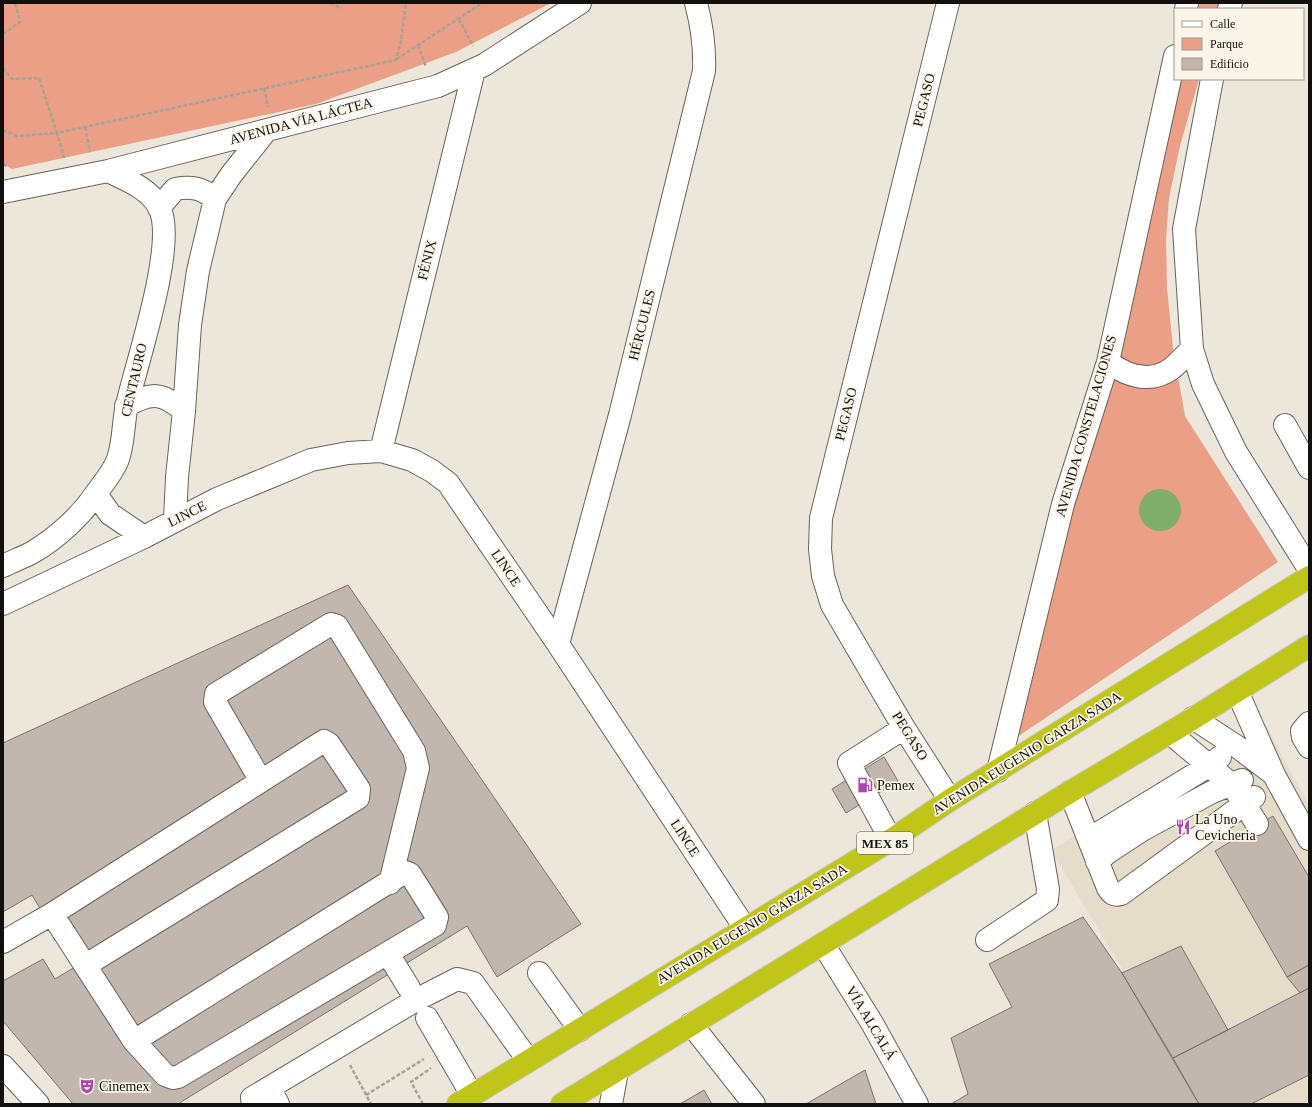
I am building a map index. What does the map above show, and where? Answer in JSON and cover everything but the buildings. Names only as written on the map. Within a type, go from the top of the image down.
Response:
[{"type":"highway","name":"AVENIDA EUGENIO GARZA SADA","points":[[465,1100],[528,1060],[580,1030],[891,840],[950,800],[998,772],[1309,577]]},
{"type":"highway","points":[[562,1104],[1070,792],[1308,648]]},
{"type":"street","name":"AVENIDA VÍA LÁCTEA","points":[[3,192],[108,171],[265,132],[438,86],[479,68],[580,3]]},
{"type":"street","name":"HÉRCULES","points":[[558,644],[620,415],[704,71],[705,55],[696,3]]},
{"type":"street","name":"PEGASO","points":[[948,3],[821,518],[820,549],[823,576],[832,605],[904,728],[950,800]]},
{"type":"street","name":"AVENIDA CONSTELACIONES","points":[[998,772],[1063,504],[1108,362],[1174,61]]},
{"type":"street","name":"FÉNIX","points":[[380,450],[479,68]]},
{"type":"street","points":[[1212,80],[1184,229],[1192,349],[1203,384],[1236,452],[1309,569]]},
{"type":"street","points":[[175,520],[177,477],[193,298],[198,270],[215,199],[231,175],[265,132]]},
{"type":"street","name":"CENTAURO","points":[[3,566],[33,552],[55,536],[96,494],[118,459],[126,406],[162,262],[163,223],[159,208],[152,198],[136,185],[108,171]]},
{"type":"street","points":[[159,208],[175,189],[185,187],[197,188],[206,191],[215,199]]},
{"type":"street","points":[[1108,362],[1128,375],[1152,378],[1171,369],[1192,349]]},
{"type":"street","points":[[126,406],[141,398],[163,396],[184,410]]},
{"type":"street","points":[[1285,425],[1309,468]]},
{"type":"street","name":"LINCE","points":[[3,604],[144,537],[217,498],[311,460],[348,453],[380,450],[412,460],[432,471],[448,483],[558,644],[745,928]]},
{"type":"street","points":[[96,494],[110,514],[144,537]]},
{"type":"street","points":[[262,781],[215,702],[216,694],[331,624],[337,626],[414,751],[418,762],[418,768],[390,882]]},
{"type":"street","points":[[1237,691],[1274,775],[1309,840]]},
{"type":"street","points":[[1309,723],[1302,730],[1303,737],[1309,747]]},
{"type":"street","points":[[1181,726],[1239,748],[1274,775]]},
{"type":"street","points":[[1181,726],[1243,792],[1261,821]]},
{"type":"street","points":[[891,840],[848,763],[904,728]]},
{"type":"street","points":[[3,942],[52,914],[326,741],[359,789],[360,795],[358,798],[86,965]]},
{"type":"street","points":[[1089,839],[1215,761]]},
{"type":"street","points":[[1070,792],[1097,862],[1112,894],[1116,895],[1120,894],[1243,792]]},
{"type":"street","points":[[1097,862],[1107,853],[1142,830],[1212,792],[1243,792]]},
{"type":"street","points":[[987,940],[1047,900],[1048,889],[1035,814]]},
{"type":"street","points":[[52,914],[134,1041],[165,1075],[173,1078],[178,1077],[435,925],[437,917],[408,873],[405,872],[134,1041]]},
{"type":"street","name":"VÍA ALCALÁ","points":[[823,944],[872,1023],[918,1104]]},
{"type":"street","points":[[390,957],[409,988]]},
{"type":"street","points":[[540,973],[580,1030]]},
{"type":"street","points":[[253,1104],[252,1098],[274,1096],[340,1046],[416,1000],[453,980],[463,979],[473,983],[528,1060]]},
{"type":"street","points":[[427,1018],[465,1100]]},
{"type":"street","points":[[691,1024],[754,1104]]},
{"type":"street","points":[[3,1066],[38,1104]]},
{"type":"street","points":[[611,1104],[617,1071]]},
{"type":"path","points":[[3,34],[20,22],[15,3]]},
{"type":"path","points":[[330,3],[342,8]]},
{"type":"path","points":[[396,60],[401,41],[406,3]]},
{"type":"path","points":[[3,130],[17,136],[57,133],[396,60],[482,3]]},
{"type":"path","points":[[459,19],[479,68]]},
{"type":"path","points":[[3,68],[12,79],[39,78],[65,161]]},
{"type":"path","points":[[84,156],[91,154],[85,127]]},
{"type":"path","points":[[340,1046],[370,1104]]},
{"type":"path","points":[[366,1096],[426,1057],[431,1068],[411,1082],[423,1104]]},
{"type":"shaded area","points":[[1160,489],[1175,495],[1181,510],[1175,525],[1160,531],[1145,525],[1139,510],[1145,495]]},
{"type":"shaded area","points":[[1265,724],[1309,805],[1309,1104],[1203,1104],[1051,850]]},
{"type":"green space","points":[[3,3],[551,3],[456,52],[316,104],[12,169],[3,164]]},
{"type":"green space","points":[[1199,3],[1227,3],[1224,8],[1197,8]]},
{"type":"green space","points":[[1179,80],[1199,80],[1180,146],[1169,198],[1166,239],[1167,288],[1173,348],[1185,416],[1278,562],[1014,739]]},
{"type":"place","name":"Pemex","points":[[865,785]]},
{"type":"place","name":"La Uno Cevicheria","points":[[1183,827]]},
{"type":"place","name":"Cinemex","points":[[87,1086]]}]
